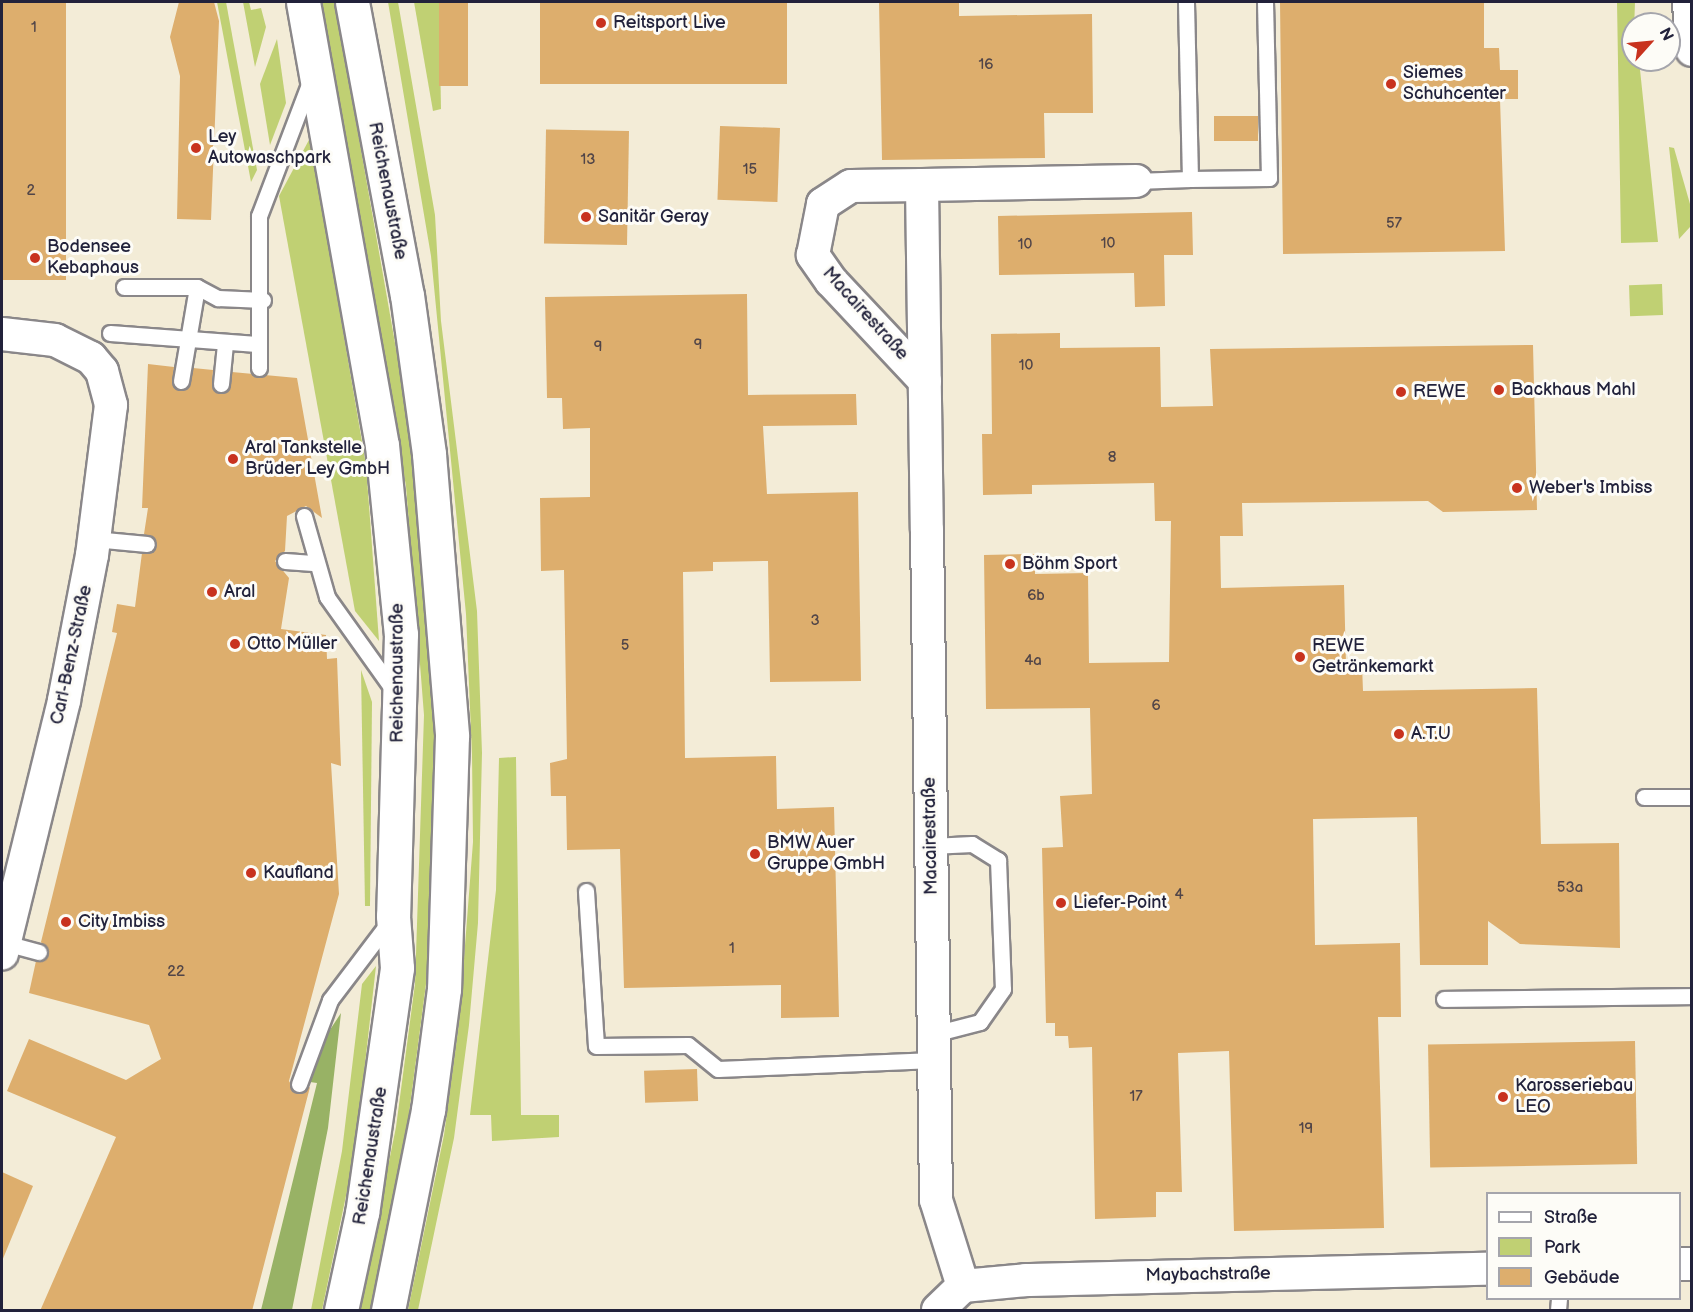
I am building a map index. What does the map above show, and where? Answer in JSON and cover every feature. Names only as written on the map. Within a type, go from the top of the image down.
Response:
[{"type":"main road","name":"Reichenaustraße","points":[[303,2],[316,65],[383,457],[401,634],[393,916],[397,968],[386,1061],[341,1311]]},
{"type":"main road","name":"Reichenaustraße","points":[[352,2],[407,295],[429,454],[452,736],[444,990],[428,1110],[388,1311]]},
{"type":"street","points":[[1689,2],[1692,50]]},
{"type":"street","name":"Macairestraße","points":[[925,381],[831,281],[813,255],[823,204],[851,186],[1136,181]]},
{"type":"street","name":"Macairestraße","points":[[922,185],[936,1200],[963,1286]]},
{"type":"street","name":"Carl-Benz-Straße","points":[[2,334],[55,340],[92,358],[102,371],[111,405],[94,539],[64,701],[3,948]]},
{"type":"street","name":"Maybachstraße","points":[[963,1286],[1486,1269]]},
{"type":"street","points":[[938,1311],[963,1286]]},
{"type":"lane","points":[[1186,2],[1190,179]]},
{"type":"lane","points":[[1136,181],[1269,178],[1265,2]]},
{"type":"lane","points":[[259,368],[257,344],[263,300],[259,216],[316,65]]},
{"type":"lane","points":[[124,287],[197,287],[218,298],[263,300]]},
{"type":"lane","points":[[180,381],[197,287]]},
{"type":"lane","points":[[110,333],[225,344],[257,344]]},
{"type":"lane","points":[[221,384],[225,344]]},
{"type":"lane","points":[[304,516],[327,597],[398,696]]},
{"type":"lane","points":[[94,539],[147,544]]},
{"type":"lane","points":[[285,561],[316,563]]},
{"type":"lane","points":[[1644,797],[1692,797]]},
{"type":"lane","points":[[586,891],[596,1046],[688,1045],[718,1069],[934,1047],[980,1022],[992,1010],[1003,978],[998,860],[972,844],[931,846]]},
{"type":"lane","points":[[299,1084],[330,1000],[393,916]]},
{"type":"lane","points":[[3,948],[39,952]]},
{"type":"lane","points":[[1444,999],[1692,996]]},
{"type":"green space","points":[[217,2],[226,2],[257,170],[251,182]]},
{"type":"green space","points":[[243,2],[249,2],[251,10],[261,8],[266,27],[255,67]]},
{"type":"green space","points":[[321,2],[335,2],[398,360],[416,485],[434,715],[436,809],[426,984],[407,1129],[371,1310],[359,1310],[396,1127],[415,984],[424,715],[406,486]]},
{"type":"green space","points":[[388,2],[398,2],[435,215],[441,321],[477,611],[482,753],[478,923],[469,1025],[454,1138],[418,1310],[408,1310],[444,1135],[459,1023],[473,842],[472,755],[466,614],[431,256]]},
{"type":"green space","points":[[414,2],[439,2],[441,109],[433,111]]},
{"type":"green space","points":[[1617,2],[1635,2],[1635,12],[1621,12],[1621,72],[1640,72],[1658,242],[1621,243]]},
{"type":"green space","points":[[277,39],[286,103],[270,145],[260,84]]},
{"type":"green space","points":[[310,138],[366,465],[379,641],[355,611],[279,196]]},
{"type":"green space","points":[[1669,147],[1674,148],[1690,204],[1690,227],[1679,239]]},
{"type":"green space","points":[[1662,284],[1663,315],[1630,316],[1629,285]]},
{"type":"green space","points":[[361,670],[372,702],[370,906],[365,906]]},
{"type":"green space","points":[[516,757],[521,1115],[559,1115],[559,1137],[492,1141],[491,1115],[470,1115],[496,890],[499,758]]},
{"type":"green space","points":[[376,966],[355,1153],[322,1310],[311,1310],[342,1151],[362,984]]},
{"type":"green space","points":[[341,1013],[328,1128],[292,1310],[261,1310],[317,1083],[310,1082],[322,1042]]},
{"type":"building","points":[[2,2],[66,2],[66,280],[2,280]]},
{"type":"building","name":"Ley Autowaschpark","points":[[179,2],[214,2],[219,21],[211,220],[177,219],[180,76],[170,37]]},
{"type":"building","points":[[439,2],[468,2],[468,86],[439,86]]},
{"type":"building","points":[[540,2],[787,2],[787,84],[540,84]]},
{"type":"building","points":[[879,2],[959,2],[959,16],[1092,14],[1093,113],[1044,113],[1045,158],[882,160]]},
{"type":"building","points":[[1280,2],[1484,2],[1484,48],[1499,48],[1500,70],[1518,70],[1518,99],[1500,99],[1505,251],[1283,254]]},
{"type":"building","points":[[1214,116],[1258,116],[1258,141],[1214,141]]},
{"type":"building","points":[[720,126],[780,128],[777,202],[717,200]]},
{"type":"building","points":[[546,130],[629,131],[627,245],[544,244]]},
{"type":"building","points":[[1192,212],[1193,255],[1164,255],[1165,306],[1135,307],[1134,273],[999,275],[998,216]]},
{"type":"building","points":[[747,294],[748,395],[856,394],[857,425],[763,426],[767,494],[858,492],[861,681],[770,682],[768,561],[713,562],[713,571],[683,572],[685,758],[776,756],[777,809],[834,807],[839,1017],[781,1018],[781,985],[624,988],[620,849],[567,850],[566,796],[551,796],[550,763],[567,759],[564,570],[541,571],[540,498],[590,497],[590,428],[563,429],[562,398],[547,398],[545,297]]},
{"type":"building","points":[[1060,333],[1060,348],[1160,347],[1161,407],[1213,406],[1210,349],[1533,345],[1537,510],[1443,512],[1428,501],[1242,503],[1243,536],[1220,536],[1221,588],[1344,585],[1346,665],[1362,665],[1363,691],[1537,688],[1541,844],[1619,843],[1620,948],[1520,944],[1488,921],[1488,965],[1420,965],[1417,817],[1313,819],[1315,945],[1400,943],[1401,1017],[1378,1017],[1384,1228],[1234,1231],[1229,1051],[1178,1053],[1182,1192],[1156,1192],[1156,1217],[1095,1219],[1092,1047],[1069,1048],[1068,1036],[1055,1036],[1055,1023],[1046,1023],[1042,848],[1063,847],[1060,796],[1092,794],[1090,708],[986,709],[984,555],[1035,554],[1035,574],[1088,573],[1089,663],[1169,662],[1171,521],[1155,521],[1154,483],[1032,485],[1032,494],[983,495],[982,434],[992,434],[991,334]]},
{"type":"building","points":[[148,364],[174,367],[172,384],[180,391],[189,387],[193,368],[213,370],[212,387],[221,394],[229,389],[232,372],[297,378],[322,518],[306,506],[287,516],[285,551],[275,561],[289,578],[281,629],[326,635],[327,659],[337,658],[341,766],[331,763],[339,894],[289,1081],[296,1093],[310,1087],[252,1311],[40,1311],[116,1137],[7,1091],[29,1039],[126,1080],[161,1059],[149,1025],[29,993],[36,961],[48,954],[41,942],[117,633],[112,632],[117,604],[135,607],[142,553],[157,545],[144,534],[148,508],[142,508]]},
{"type":"building","points":[[1635,1041],[1637,1164],[1430,1168],[1428,1045]]},
{"type":"building","points":[[697,1069],[698,1101],[645,1103],[644,1071]]},
{"type":"building","points":[[2,1172],[33,1186],[2,1261]]},
{"type":"place","name":"Reitsport Live","points":[[601,23]]},
{"type":"place","name":"Siemes Schuhcenter","points":[[1391,84]]},
{"type":"place","name":"Ley Autowaschpark","points":[[196,148]]},
{"type":"place","name":"Sanitär Geray","points":[[586,217]]},
{"type":"place","name":"Bodensee Kebaphaus","points":[[35,258]]},
{"type":"place","name":"Backhaus Mahl","points":[[1499,390]]},
{"type":"place","name":"REWE","points":[[1401,392]]},
{"type":"place","name":"Aral Tankstelle Brüder Ley GmbH","points":[[233,459]]},
{"type":"place","name":"Weber's Imbiss","points":[[1517,488]]},
{"type":"place","name":"Böhm Sport","points":[[1010,564]]},
{"type":"place","name":"Aral","points":[[212,592]]},
{"type":"place","name":"Otto Müller","points":[[235,644]]},
{"type":"place","name":"REWE Getränkemarkt","points":[[1300,657]]},
{"type":"place","name":"A.T.U","points":[[1399,734]]},
{"type":"place","name":"BMW Auer Gruppe GmbH","points":[[755,854]]},
{"type":"place","name":"Kaufland","points":[[251,873]]},
{"type":"place","name":"Liefer-Point","points":[[1061,903]]},
{"type":"place","name":"City Imbiss","points":[[66,922]]},
{"type":"place","name":"Karosseriebau LEO","points":[[1503,1097]]}]
